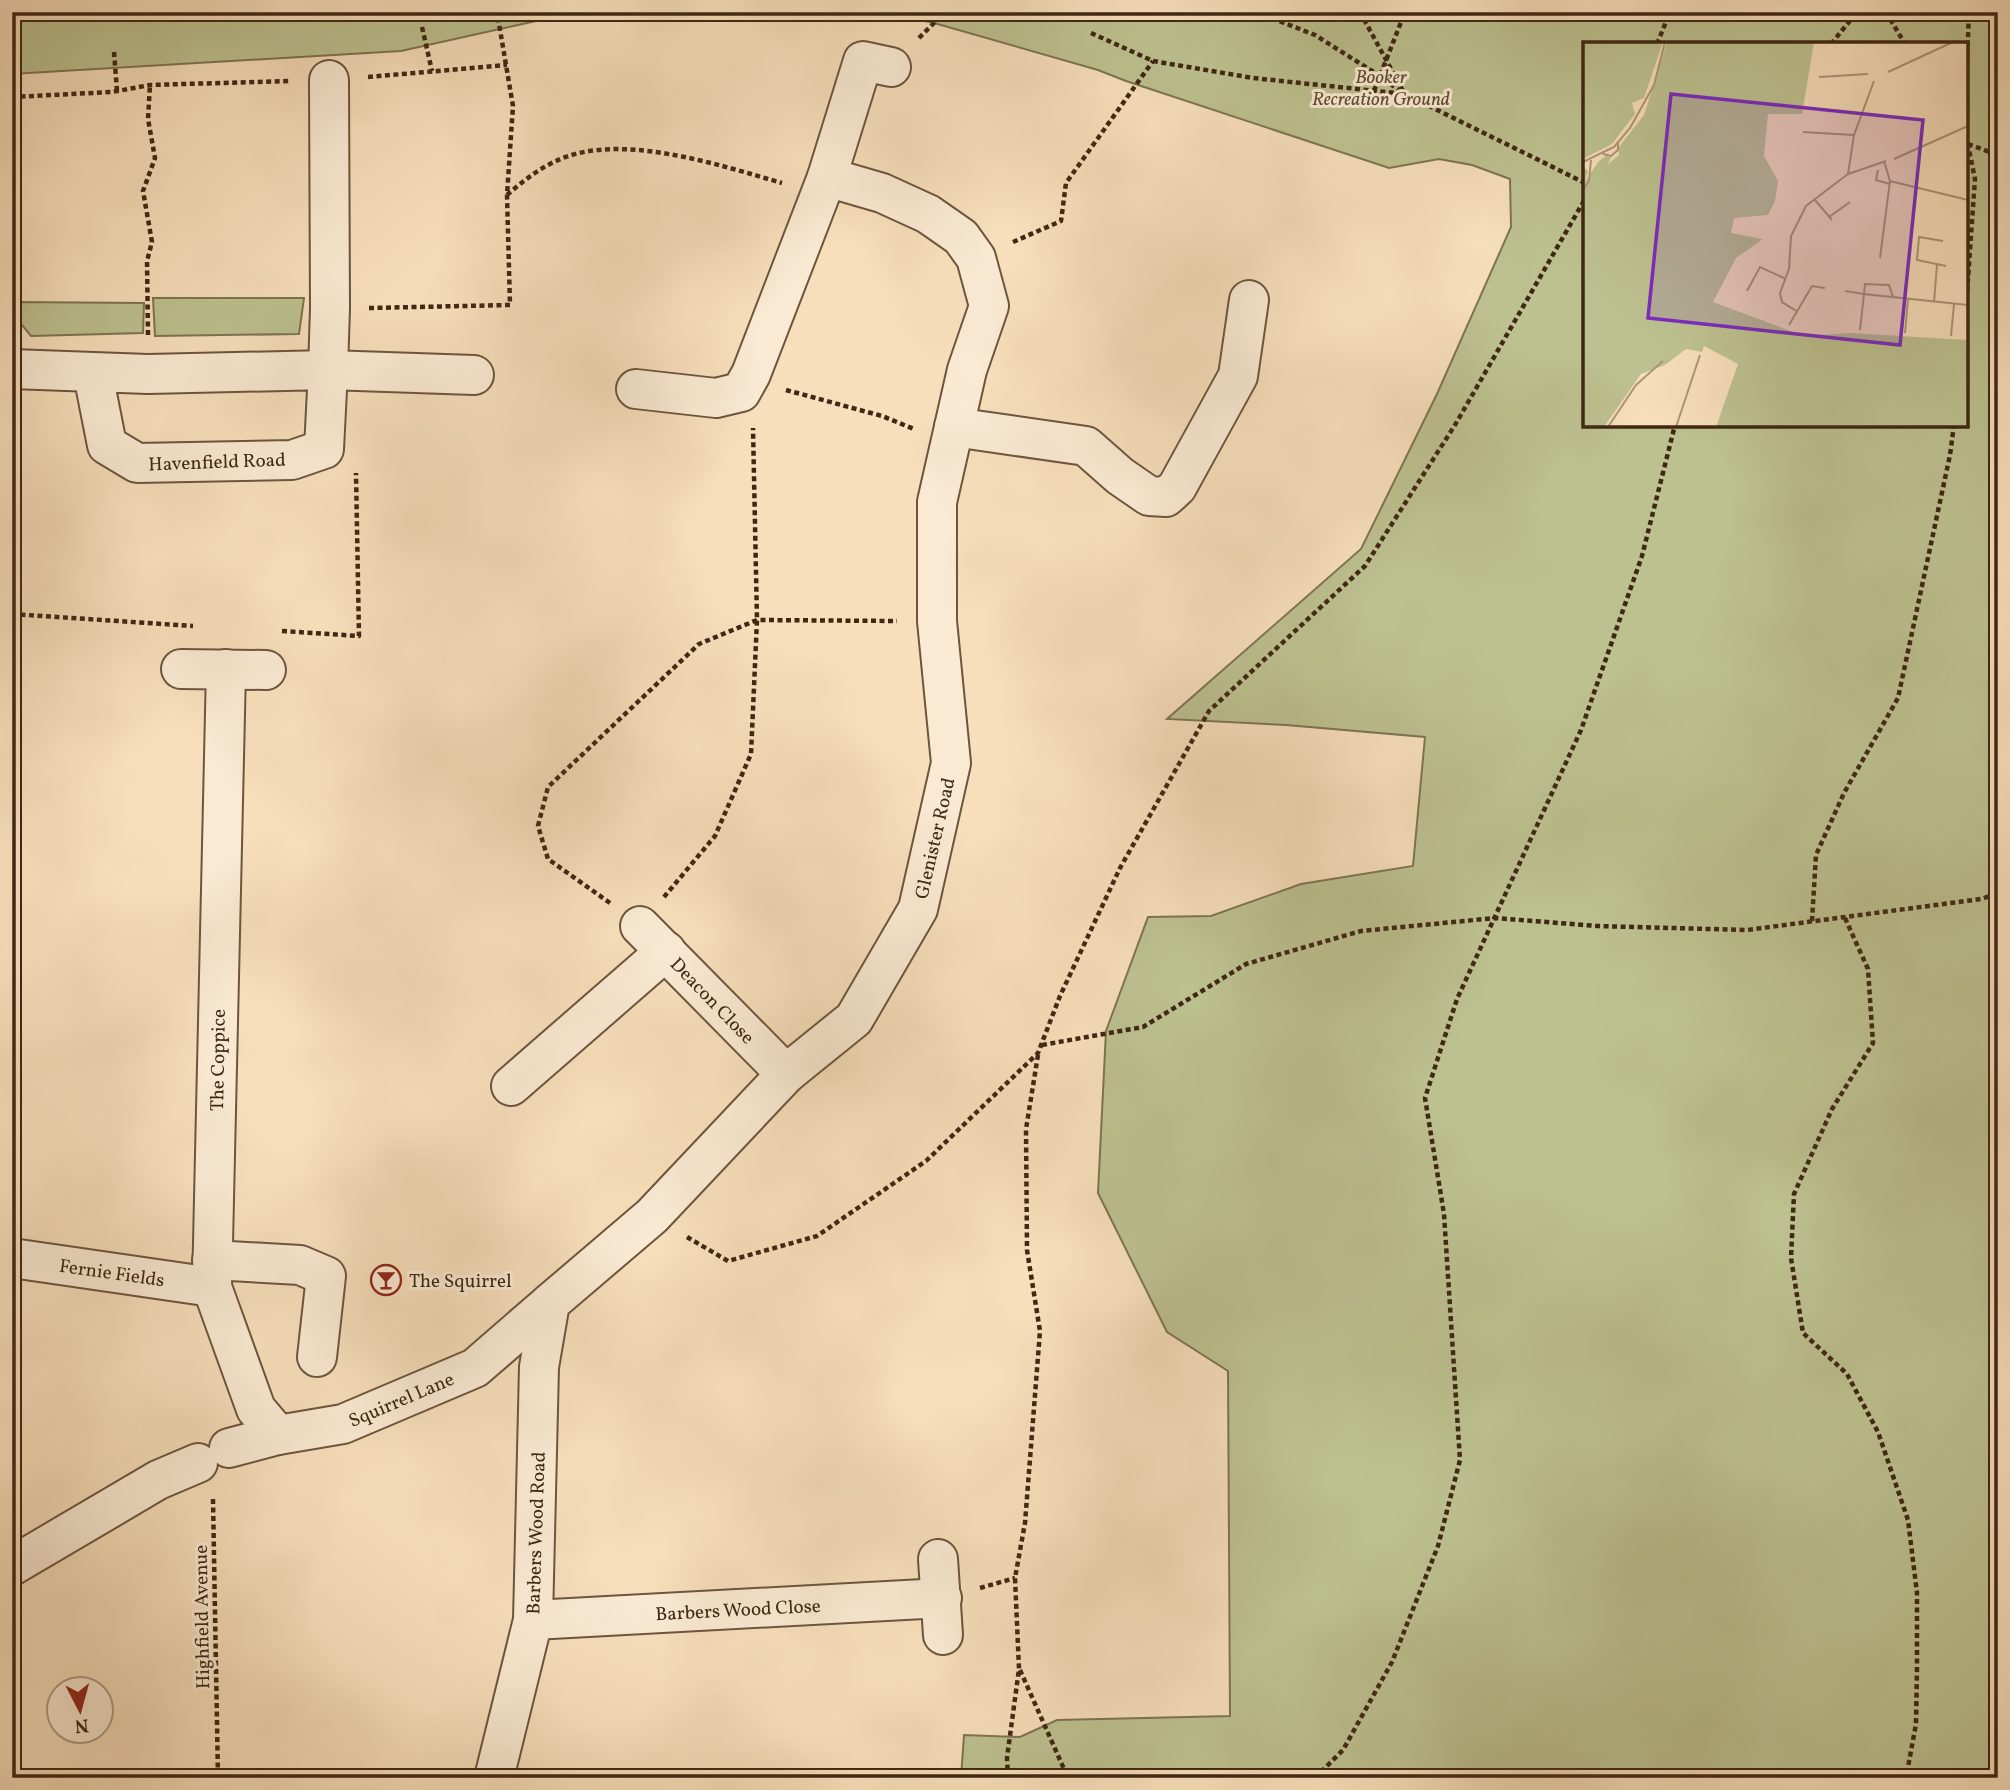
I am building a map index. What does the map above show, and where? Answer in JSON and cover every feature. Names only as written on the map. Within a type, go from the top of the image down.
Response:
[{"type":"street","points":[[636,389],[716,398],[744,386],[823,186],[863,61],[891,67]]},
{"type":"street","name":"Havenfield Road","points":[[93,374],[107,445],[137,463],[292,460],[324,449],[330,309],[329,80]]},
{"type":"street","name":"Glenister Road","points":[[550,1303],[652,1216],[786,1074],[854,1019],[918,909],[951,763],[937,621],[937,502],[967,370],[989,306],[975,258],[961,237],[928,214],[881,193],[823,186]]},
{"type":"street","points":[[952,435],[1086,446],[1120,476],[1149,496],[1166,497],[1177,487],[1238,376],[1249,300]]},
{"type":"street","points":[[12,369],[93,374],[328,370],[474,375]]},
{"type":"street","points":[[181,669],[266,670]]},
{"type":"street","name":"The Coppice","points":[[226,669],[212,1273],[256,1409],[278,1435]]},
{"type":"street","points":[[511,1086],[653,938]]},
{"type":"street","name":"Deacon Close","points":[[653,938],[786,1074]]},
{"type":"street","name":"Fernie Fields","points":[[12,1258],[212,1273],[300,1265],[326,1276],[317,1357]]},
{"type":"street","name":"Barbers Wood Road","points":[[494,1778],[533,1619],[539,1367],[550,1303]]},
{"type":"street","name":"Squirrel Lane","points":[[12,1566],[158,1480],[214,1469],[278,1435],[343,1424],[475,1368],[550,1303]]},
{"type":"street","points":[[938,1559],[943,1635]]},
{"type":"street","name":"Barbers Wood Close","points":[[533,1619],[942,1598]]},
{"type":"path","points":[[330,309],[510,305],[508,195],[513,106],[497,12]]},
{"type":"path","points":[[1256,12],[1315,35],[1405,94],[1583,182]]},
{"type":"path","points":[[1360,12],[1405,94]]},
{"type":"path","points":[[1374,91],[1405,12]]},
{"type":"path","points":[[1658,42],[1670,12]]},
{"type":"path","points":[[1833,42],[1857,12]]},
{"type":"path","points":[[1886,12],[1904,42]]},
{"type":"path","points":[[1968,42],[1969,12]]},
{"type":"path","points":[[422,27],[432,71]]},
{"type":"path","points":[[1091,33],[1153,61],[1253,78],[1405,94]]},
{"type":"path","points":[[114,52],[117,91]]},
{"type":"path","points":[[975,258],[1062,221],[1066,183],[1153,61]]},
{"type":"path","points":[[12,97],[117,91],[150,85],[329,80],[507,65]]},
{"type":"path","points":[[148,374],[147,261],[152,242],[143,191],[155,158],[148,119],[150,85]]},
{"type":"path","points":[[1968,144],[1998,155]]},
{"type":"path","points":[[1968,144],[1975,179],[1968,279]]},
{"type":"path","points":[[508,195],[525,180],[556,160],[596,149],[683,155],[823,186]]},
{"type":"path","points":[[1007,1778],[1007,1758],[1019,1669],[1015,1578],[1025,1523],[1040,1331],[1027,1250],[1026,1129],[1038,1053],[1060,996],[1120,868],[1209,711],[1365,566],[1455,425],[1583,202]]},
{"type":"path","points":[[744,386],[882,416],[952,435]]},
{"type":"path","points":[[744,386],[753,408],[757,620],[751,754],[715,836],[653,938],[548,859],[538,826],[548,787],[699,644],[757,620],[937,621]]},
{"type":"path","points":[[1315,1778],[1343,1750],[1392,1662],[1438,1546],[1460,1460],[1444,1214],[1425,1098],[1457,999],[1581,730],[1642,556],[1674,427]]},
{"type":"path","points":[[1812,921],[1816,855],[1844,793],[1898,698],[1954,427]]},
{"type":"path","points":[[275,631],[359,636],[356,469]]},
{"type":"path","points":[[12,614],[206,626]]},
{"type":"path","points":[[1041,1045],[1143,1027],[1246,964],[1361,931],[1494,918],[1597,926],[1747,930],[1981,899],[1998,893]]},
{"type":"path","points":[[1845,918],[1868,969],[1873,1044],[1832,1109],[1794,1194],[1791,1258],[1803,1333],[1847,1374],[1878,1432],[1908,1520],[1917,1593],[1917,1643],[1916,1724],[1906,1778]]},
{"type":"path","points":[[652,1216],[728,1261],[817,1237],[926,1161],[1038,1053]]},
{"type":"path","name":"Highfield Avenue","points":[[214,1469],[218,1778]]},
{"type":"path","points":[[1019,1669],[1068,1778]]},
{"type":"green space","points":[[12,12],[576,12],[401,51],[12,74]]},
{"type":"green space","name":"Booker Recreation Ground","points":[[885,12],[1998,12],[1998,1778],[961,1778],[964,1735],[1020,1737],[1057,1720],[1230,1716],[1228,1371],[1167,1332],[1098,1193],[1106,1031],[1148,917],[1211,916],[1301,884],[1413,866],[1425,737],[1286,725],[1167,719],[1361,549],[1437,394],[1511,227],[1510,179],[1472,165],[1439,159],[1389,168],[1098,70],[934,23]]},
{"type":"green space","points":[[153,298],[304,298],[299,334],[155,336]]},
{"type":"green space","points":[[12,302],[144,303],[143,333],[31,336],[12,313]]},
{"type":"place","name":"The Squirrel","points":[[386,1280]]}]
